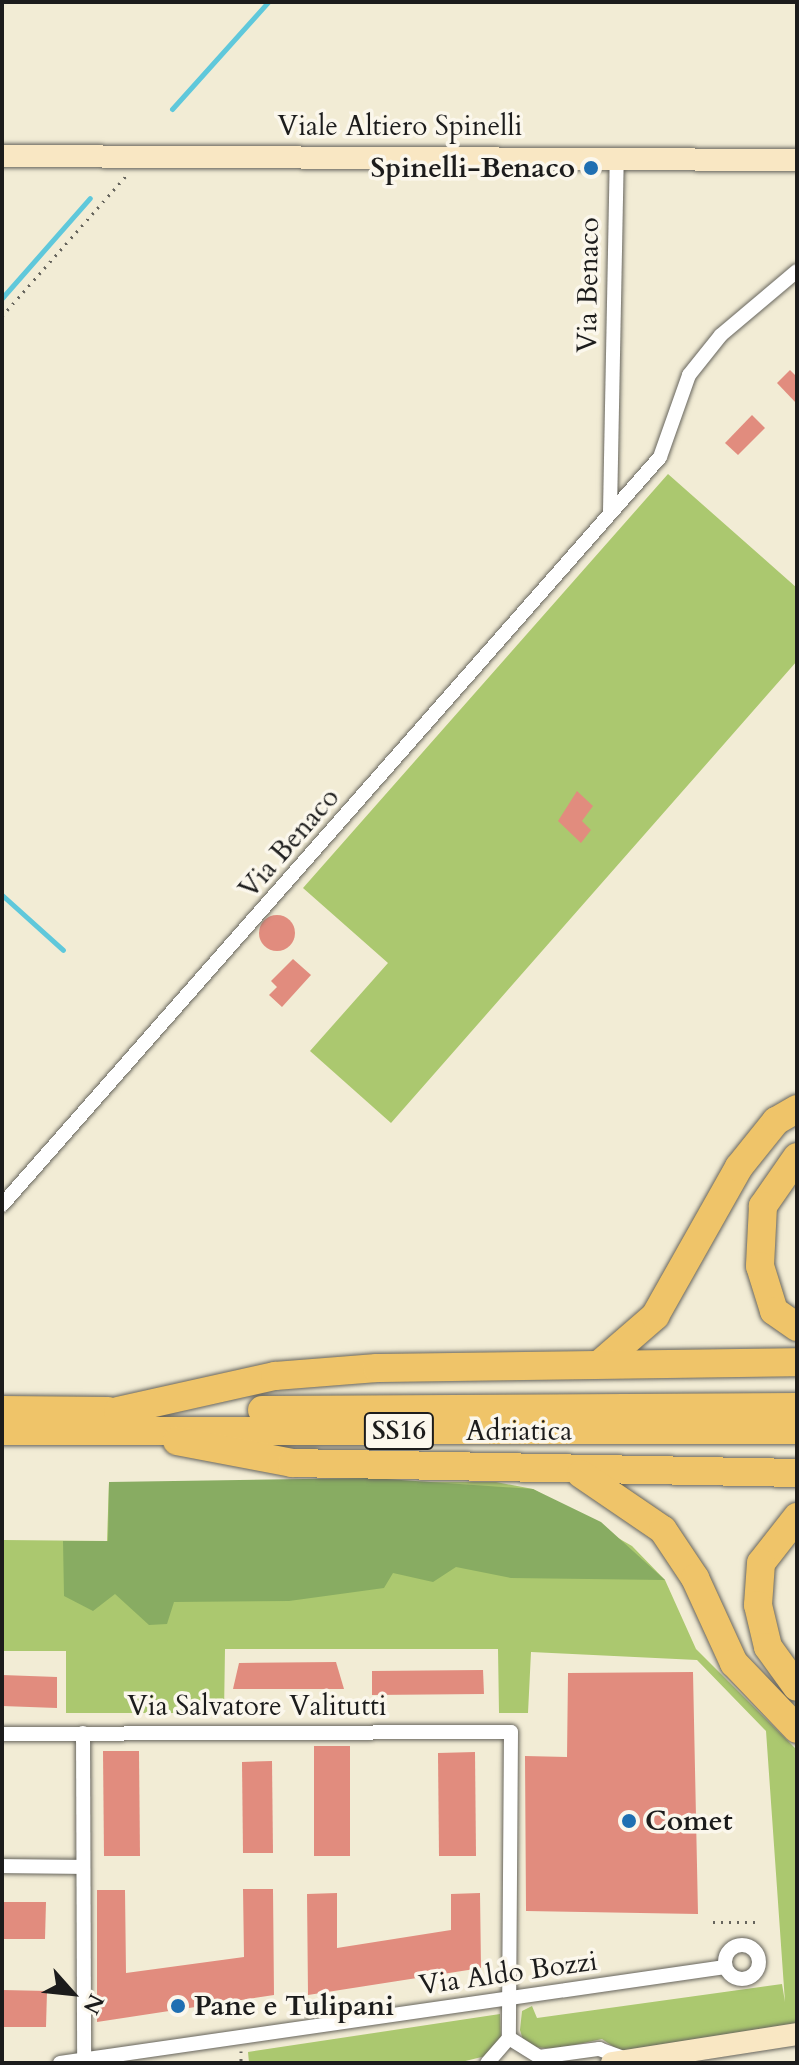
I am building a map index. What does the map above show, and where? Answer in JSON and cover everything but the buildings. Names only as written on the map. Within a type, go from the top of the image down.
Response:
[{"type":"highway","points":[[601,1363],[655,1316],[683,1278],[739,1167],[776,1121],[797,1109]]},
{"type":"highway","points":[[797,1157],[763,1206],[760,1266],[774,1311],[797,1327]]},
{"type":"highway","name":"SS16","points":[[118,1420],[275,1376],[601,1363],[797,1362]]},
{"type":"highway","name":"Adriatica","points":[[2,1431],[118,1420],[797,1407]]},
{"type":"highway","name":"Adriatica","points":[[2,1410],[118,1420],[797,1430]]},
{"type":"highway","name":"SS16","points":[[118,1420],[292,1463],[797,1473]]},
{"type":"highway","name":"SS16","points":[[573,1470],[626,1499],[663,1530],[695,1578],[734,1663],[797,1729]]},
{"type":"highway","points":[[797,1517],[761,1563],[758,1605],[768,1647],[797,1687]]},
{"type":"street","name":"Viale Altiero Spinelli","points":[[2,156],[797,160]]},
{"type":"street","name":"Via Benaco","points":[[610,511],[617,157]]},
{"type":"street","name":"Via Benaco","points":[[2,1205],[660,457],[689,375],[721,335],[797,271]]},
{"type":"street","name":"Via Salvatore Valitutti","points":[[2,1734],[511,1732],[508,2000]]},
{"type":"street","points":[[83,1733],[84,2060]]},
{"type":"street","points":[[2,1866],[83,1867]]},
{"type":"street","name":"Via Aldo Bozzi","points":[[60,2063],[725,1967]]},
{"type":"street","points":[[487,2063],[509,2038],[508,2000]]},
{"type":"street","points":[[509,2038],[539,2057],[599,2049],[621,2062],[797,2034]]},
{"type":"path","points":[[2,316],[145,156]]},
{"type":"path","points":[[713,1922],[758,1922]]},
{"type":"green space","points":[[668,474],[797,588],[797,661],[391,1123],[310,1051],[388,963],[303,888]]},
{"type":"green space","points":[[372,1478],[533,1489],[601,1522],[665,1580],[511,1578],[456,1567],[433,1582],[393,1573],[384,1588],[289,1601],[174,1602],[167,1624],[149,1625],[115,1594],[93,1611],[64,1596],[63,1541],[108,1541],[109,1482]]},
{"type":"green space","points":[[109,1482],[496,1482],[533,1489],[632,1546],[665,1580],[696,1649],[797,1750],[797,2023],[620,2051],[602,2039],[555,2049],[525,2046],[520,2030],[522,2011],[532,2006],[537,2018],[782,1984],[785,2002],[766,1731],[697,1660],[531,1652],[528,1713],[499,1713],[498,1649],[225,1649],[224,1713],[66,1713],[66,1651],[2,1651],[2,1540],[107,1541]]},
{"type":"green space","points":[[500,2014],[501,2041],[486,2056],[457,2063],[249,2063],[248,2052]]},
{"type":"waterway","points":[[172,109],[268,2]]},
{"type":"waterway","points":[[2,298],[90,198]]},
{"type":"waterway","points":[[2,895],[63,950]]},
{"type":"place","name":"Spinelli-Benaco","points":[[591,168]]},
{"type":"place","name":"Comet","points":[[629,1821]]},
{"type":"place","name":"Pane e Tulipani","points":[[178,2006]]}]
